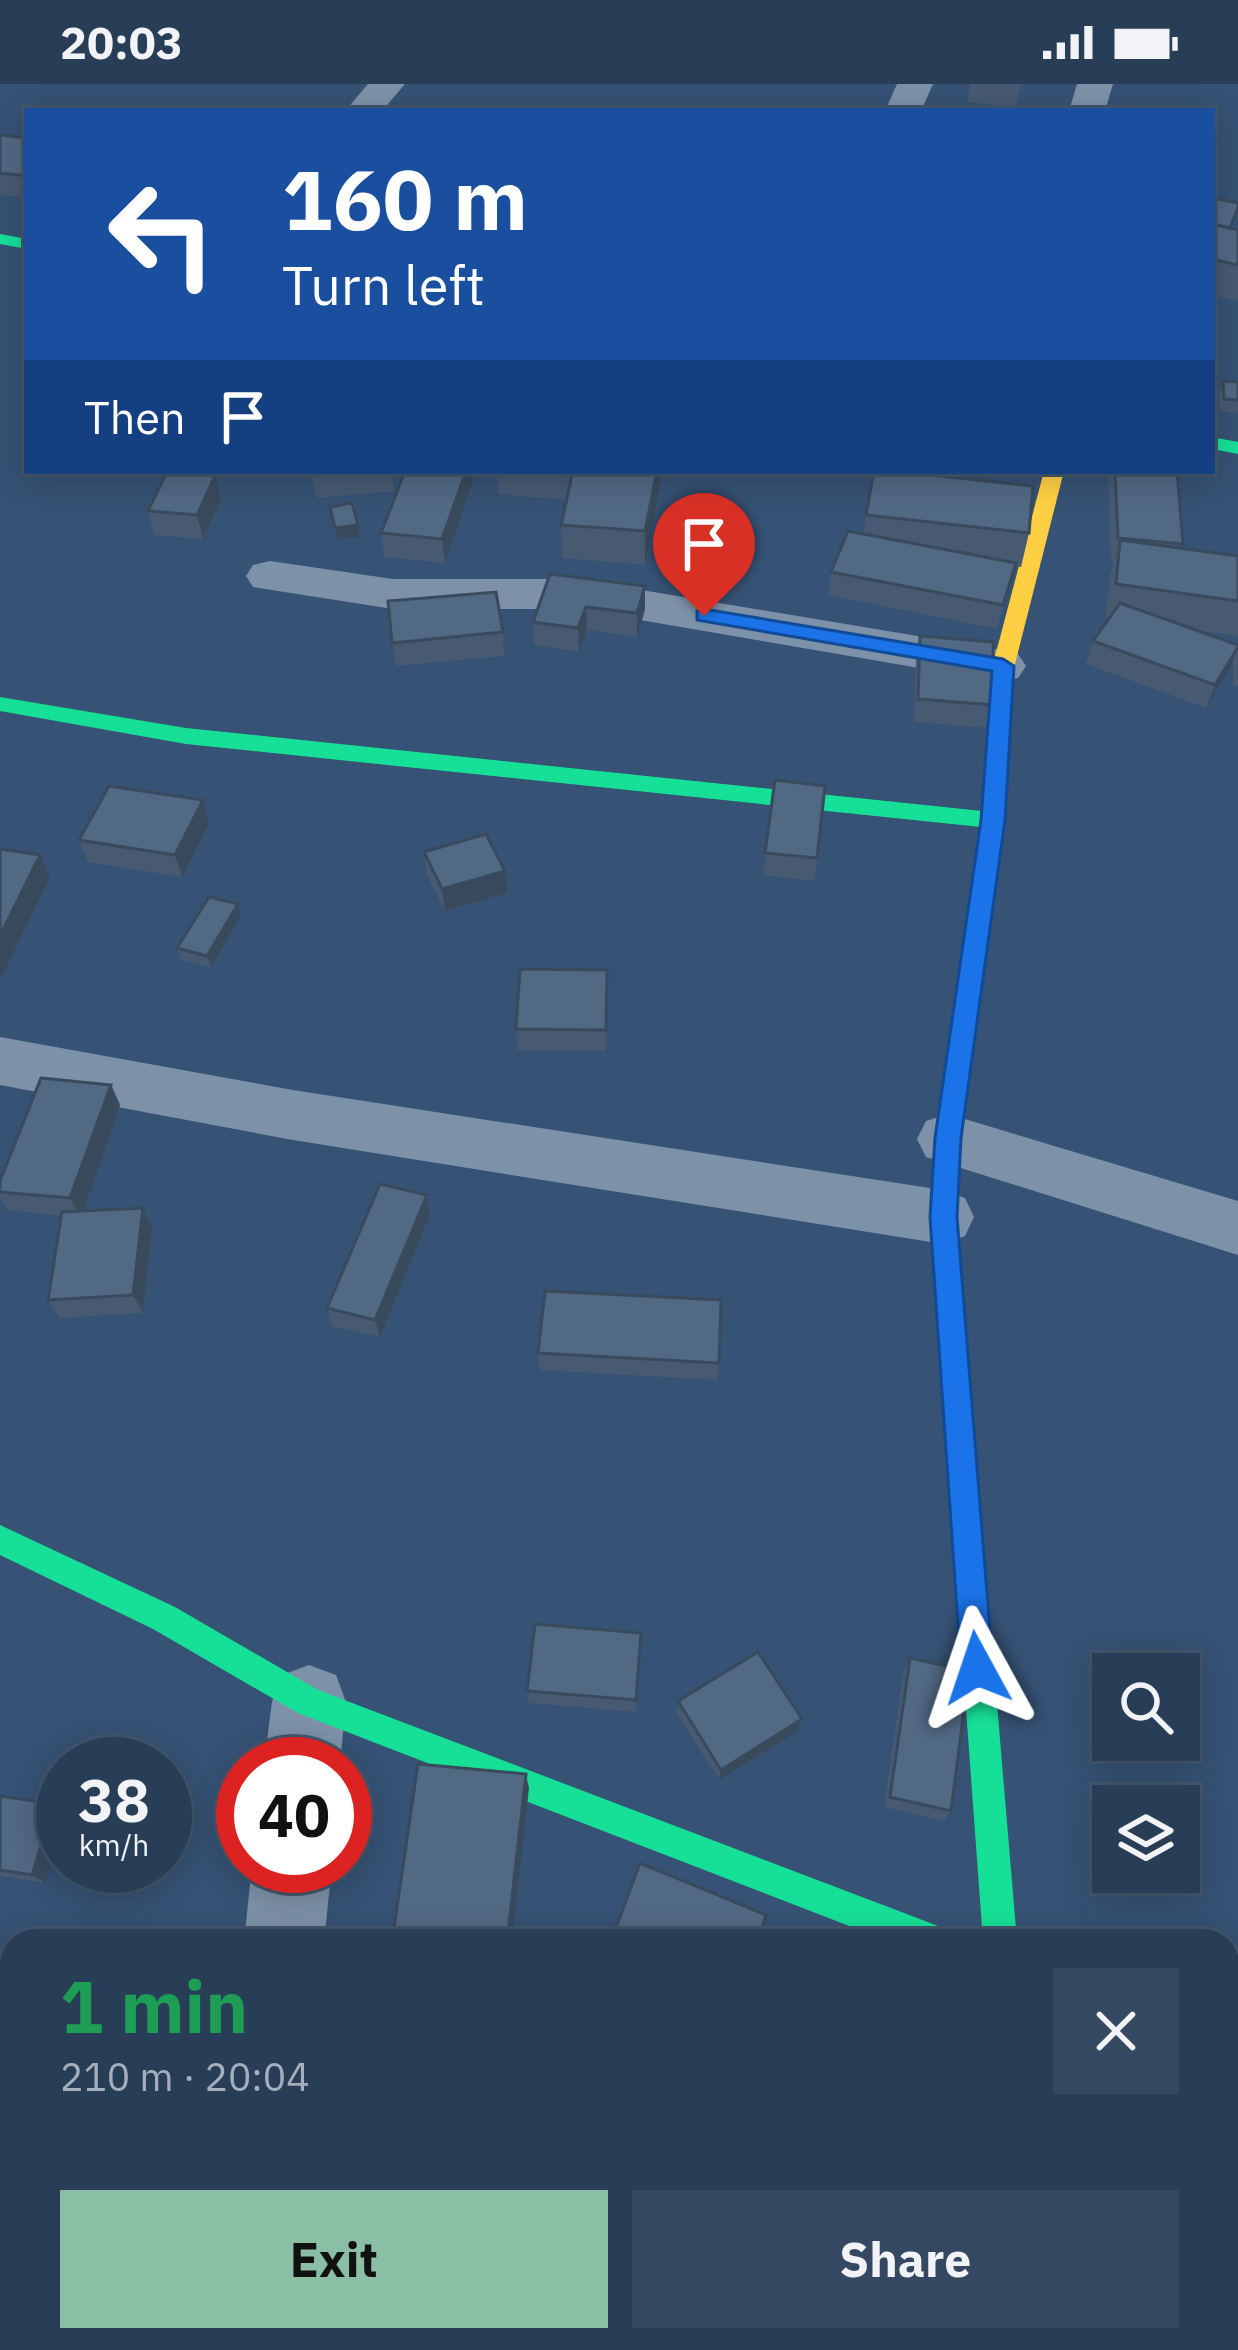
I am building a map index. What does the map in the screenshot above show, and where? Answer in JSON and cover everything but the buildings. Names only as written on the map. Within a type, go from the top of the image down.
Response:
[{"type":"street","points":[[366,108],[387,84]]},
{"type":"street","points":[[999,1929],[944,1217],[948,1138],[993,820],[1003,666],[1053,474]]},
{"type":"street","points":[[270,575],[392,594],[576,594],[1003,666]]},
{"type":"street","points":[[0,704],[186,736],[993,820]]},
{"type":"street","points":[[0,1060],[293,1115],[944,1217]]},
{"type":"street","points":[[948,1138],[1238,1228]]},
{"type":"street","points":[[0,1540],[164,1618],[306,1733],[897,1929]]},
{"type":"street","points":[[285,1929],[289,1893]]},
{"type":"traffic: fast","points":[[0,239],[24,243]]},
{"type":"traffic: fast","points":[[1215,444],[1238,448]]},
{"type":"traffic: fast","points":[[999,1929],[943,1217],[948,1139],[993,820],[1004,664]]},
{"type":"traffic: fast","points":[[0,704],[186,736],[993,820]]},
{"type":"traffic: fast","points":[[0,1540],[164,1618],[309,1702],[902,1929]]},
{"type":"traffic: slow","points":[[1004,664],[1053,474]]},
{"type":"route","points":[[704,616],[1003,666],[993,820],[948,1138],[944,1217],[977,1668]]}]
